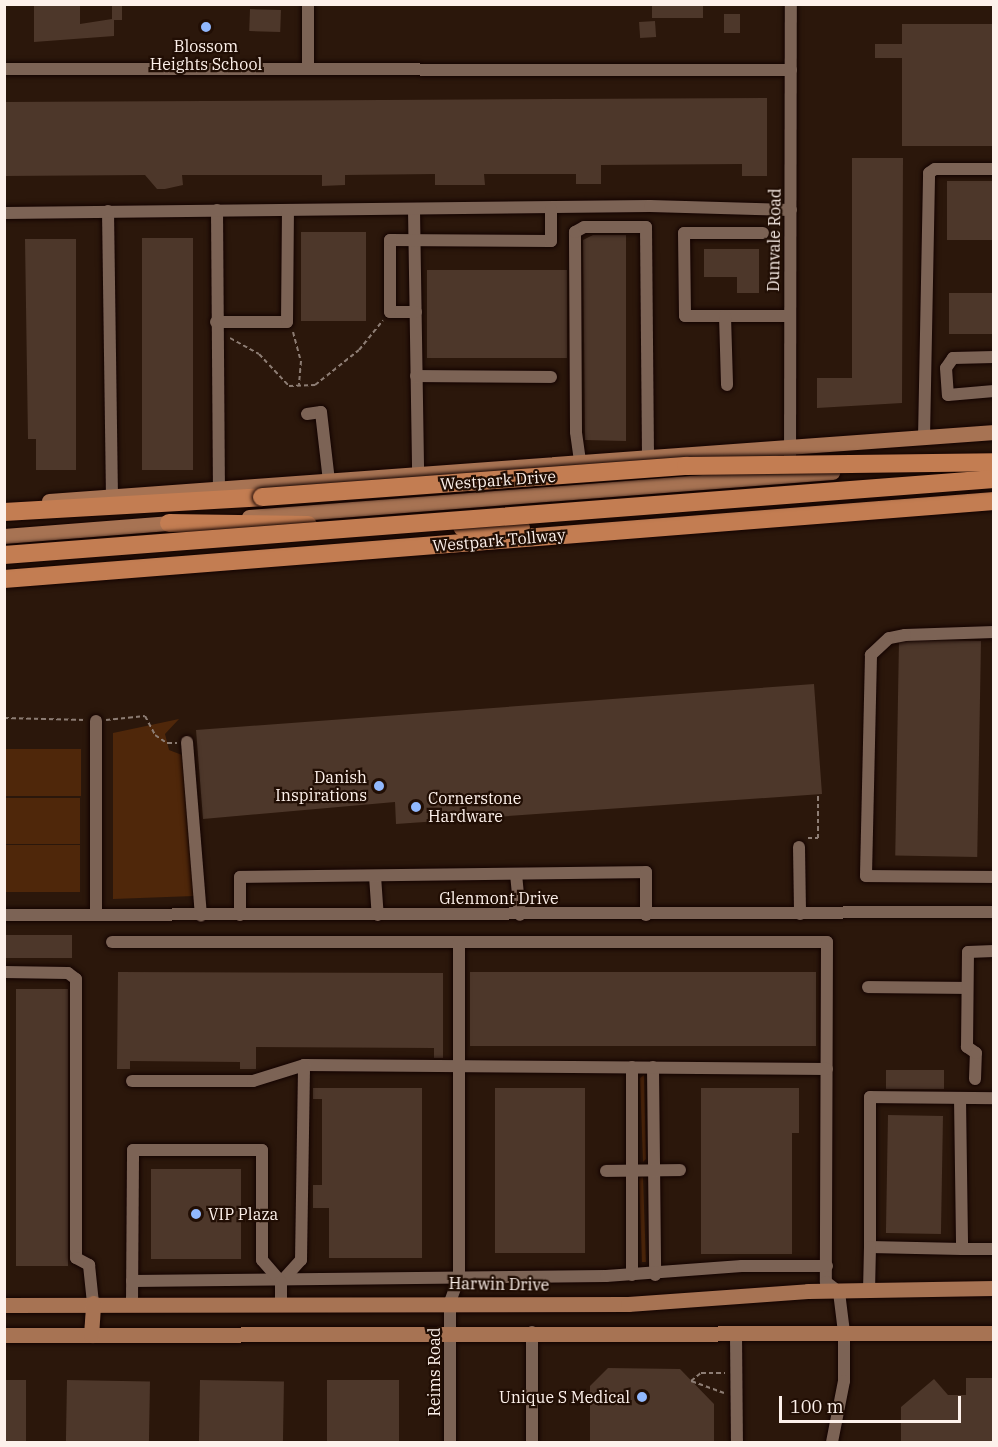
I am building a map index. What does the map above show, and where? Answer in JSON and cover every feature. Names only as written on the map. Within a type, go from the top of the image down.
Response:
[{"type":"highway","points":[[4,512],[262,497],[687,466],[993,460]]},
{"type":"highway","name":"Westpark Tollway","points":[[4,555],[993,479]]},
{"type":"highway","name":"Westpark Tollway","points":[[4,579],[993,501]]},
{"type":"highway","points":[[169,523],[622,529]]},
{"type":"main road","name":"Westpark Drive","points":[[4,504],[648,455],[790,448],[993,432]]},
{"type":"main road","name":"Westpark Drive","points":[[4,536],[993,460]]},
{"type":"main road","name":"Harwin Drive","points":[[4,1305],[132,1301],[628,1304],[839,1292],[993,1288]]},
{"type":"main road","points":[[91,1335],[93,1303]]},
{"type":"main road","points":[[4,1335],[451,1332],[993,1333]]},
{"type":"street","points":[[308,4],[308,66]]},
{"type":"street","name":"Dunvale Road","points":[[790,475],[791,4]]},
{"type":"street","points":[[4,69],[308,66],[791,70]]},
{"type":"street","points":[[924,438],[929,173],[935,169],[993,169]]},
{"type":"street","points":[[416,312],[390,312],[390,240],[551,241],[551,209]]},
{"type":"street","points":[[4,213],[217,210],[791,210]]},
{"type":"street","points":[[217,210],[216,328],[219,488]]},
{"type":"street","points":[[414,210],[418,474]]},
{"type":"street","points":[[108,211],[112,496]]},
{"type":"street","points":[[216,328],[288,322],[288,211]]},
{"type":"street","points":[[580,461],[575,232],[584,227],[646,227],[648,455]]},
{"type":"street","points":[[763,233],[684,233],[685,316],[790,316]]},
{"type":"street","points":[[725,316],[727,385]]},
{"type":"street","points":[[993,357],[953,358],[946,368],[948,395],[993,391]]},
{"type":"street","points":[[416,376],[551,377]]},
{"type":"street","points":[[307,414],[321,412],[329,481]]},
{"type":"street","points":[[993,632],[889,638],[871,655],[866,876],[993,877]]},
{"type":"street","points":[[96,721],[96,915]]},
{"type":"street","points":[[187,742],[201,915]]},
{"type":"street","points":[[799,847],[800,914]]},
{"type":"street","points":[[240,915],[240,877],[646,872],[646,915]]},
{"type":"street","points":[[516,874],[520,915]]},
{"type":"street","points":[[375,876],[378,915]]},
{"type":"street","name":"Glenmont Drive","points":[[4,915],[646,915],[993,912]]},
{"type":"street","points":[[112,942],[827,942],[826,1282],[839,1292],[844,1332],[844,1381],[832,1443]]},
{"type":"street","points":[[450,1302],[459,1277],[459,942]]},
{"type":"street","points":[[975,1079],[976,1053],[967,1047],[968,952],[993,951]]},
{"type":"street","points":[[4,972],[68,973],[76,979],[76,1258],[89,1265],[93,1303]]},
{"type":"street","points":[[868,987],[968,988]]},
{"type":"street","points":[[132,1081],[253,1081],[304,1065],[459,1064],[827,1069]]},
{"type":"street","points":[[280,1302],[281,1282],[301,1260],[304,1065]]},
{"type":"street","points":[[632,1066],[632,1275]]},
{"type":"street","points":[[653,1067],[655,1275]]},
{"type":"street","points":[[869,1291],[870,1097],[993,1098]]},
{"type":"street","points":[[960,1098],[962,1249]]},
{"type":"street","points":[[132,1301],[133,1150],[262,1150],[262,1260],[281,1282]]},
{"type":"street","points":[[606,1170],[680,1170]]},
{"type":"street","points":[[870,1247],[993,1249]]},
{"type":"street","points":[[132,1281],[281,1282],[655,1275],[742,1266],[827,1266]]},
{"type":"street","name":"Reims Road","points":[[450,1302],[450,1443]]},
{"type":"street","points":[[532,1332],[532,1443]]},
{"type":"street","points":[[736,1334],[737,1443]]},
{"type":"path","points":[[216,328],[259,354],[289,386],[299,386],[324,380],[359,350],[390,312]]},
{"type":"path","points":[[288,322],[301,361],[299,386]]},
{"type":"path","points":[[799,847],[799,838],[818,838],[818,794]]},
{"type":"path","points":[[737,1374],[701,1373],[691,1381],[721,1393],[737,1394]]},
{"type":"shaded area","points":[[179,719],[165,734],[169,750],[182,755],[194,896],[113,899],[113,733]]},
{"type":"shaded area","points":[[5,749],[81,749],[81,796],[5,796]]},
{"type":"shaded area","points":[[5,798],[80,798],[80,844],[5,844]]},
{"type":"shaded area","points":[[5,845],[80,845],[80,892],[5,892]]},
{"type":"shaded area","points":[[644,1075],[646,1159],[643,1162],[640,1078]]},
{"type":"shaded area","points":[[639,1177],[643,1177],[646,1262],[642,1262]]},
{"type":"building","points":[[34,4],[80,5],[80,24],[112,19],[112,4],[122,4],[122,20],[114,20],[114,36],[34,42]]},
{"type":"building","points":[[652,4],[703,4],[703,18],[652,18]]},
{"type":"building","points":[[250,9],[281,10],[280,32],[249,31]]},
{"type":"building","points":[[724,14],[740,14],[740,33],[724,33]]},
{"type":"building","points":[[655,21],[656,37],[640,38],[639,22]]},
{"type":"building","points":[[902,24],[993,24],[993,146],[902,146],[902,58],[875,58],[875,44],[902,44]]},
{"type":"building","points":[[767,98],[767,176],[742,176],[742,164],[601,165],[601,184],[576,184],[576,174],[484,174],[485,185],[435,185],[435,174],[345,175],[345,185],[322,186],[322,175],[182,175],[183,185],[157,189],[145,175],[4,176],[4,102]]},
{"type":"building","points":[[852,158],[903,158],[902,403],[817,408],[817,378],[852,378]]},
{"type":"building","points":[[947,181],[993,181],[993,240],[947,240]]},
{"type":"building","points":[[301,232],[366,232],[366,321],[301,321]]},
{"type":"building","points":[[593,235],[626,235],[626,441],[585,440],[583,240]]},
{"type":"building","points":[[142,238],[193,238],[193,470],[142,470]]},
{"type":"building","points":[[25,239],[76,239],[76,470],[36,470],[36,439],[28,439]]},
{"type":"building","points":[[704,249],[759,249],[759,293],[737,293],[737,277],[704,277]]},
{"type":"building","points":[[427,270],[567,270],[567,358],[427,358]]},
{"type":"building","points":[[949,293],[993,293],[993,334],[949,334]]},
{"type":"building","points":[[899,640],[981,641],[977,857],[895,856]]},
{"type":"building","points":[[814,684],[822,794],[396,824],[395,802],[203,819],[196,730]]},
{"type":"building","points":[[4,935],[72,935],[72,958],[4,958]]},
{"type":"building","points":[[118,972],[443,973],[443,1058],[434,1058],[434,1048],[256,1047],[256,1069],[240,1069],[240,1062],[130,1061],[130,1069],[117,1069]]},
{"type":"building","points":[[470,972],[816,972],[816,1046],[470,1046]]},
{"type":"building","points":[[16,989],[68,989],[68,1266],[16,1266]]},
{"type":"building","points":[[886,1070],[944,1070],[944,1089],[886,1089]]},
{"type":"building","points":[[313,1088],[422,1088],[422,1258],[329,1258],[329,1208],[313,1208],[313,1185],[322,1185],[322,1099],[313,1099]]},
{"type":"building","points":[[495,1088],[585,1088],[585,1253],[495,1253]]},
{"type":"building","points":[[701,1088],[799,1088],[799,1133],[792,1133],[792,1254],[701,1254]]},
{"type":"building","points":[[888,1115],[943,1116],[941,1234],[886,1233]]},
{"type":"building","name":"VIP Plaza","points":[[151,1169],[241,1169],[241,1259],[151,1259]]},
{"type":"building","points":[[608,1368],[680,1369],[714,1404],[714,1443],[590,1443],[590,1386]]},
{"type":"building","points":[[966,1378],[993,1378],[993,1443],[901,1443],[901,1407],[934,1379],[948,1395],[966,1395]]},
{"type":"building","points":[[4,1380],[26,1380],[26,1442],[4,1442]]},
{"type":"building","points":[[67,1380],[150,1381],[149,1442],[66,1442]]},
{"type":"building","points":[[200,1380],[284,1381],[283,1442],[199,1442]]},
{"type":"building","points":[[327,1380],[399,1380],[399,1442],[327,1442]]},
{"type":"place","name":"Blossom Heights School","points":[[206,27]]},
{"type":"place","name":"Danish Inspirations","points":[[379,786]]},
{"type":"place","name":"Cornerstone Hardware","points":[[416,807]]},
{"type":"place","name":"VIP Plaza","points":[[196,1214]]},
{"type":"place","name":"Unique S Medical","points":[[642,1397]]}]
